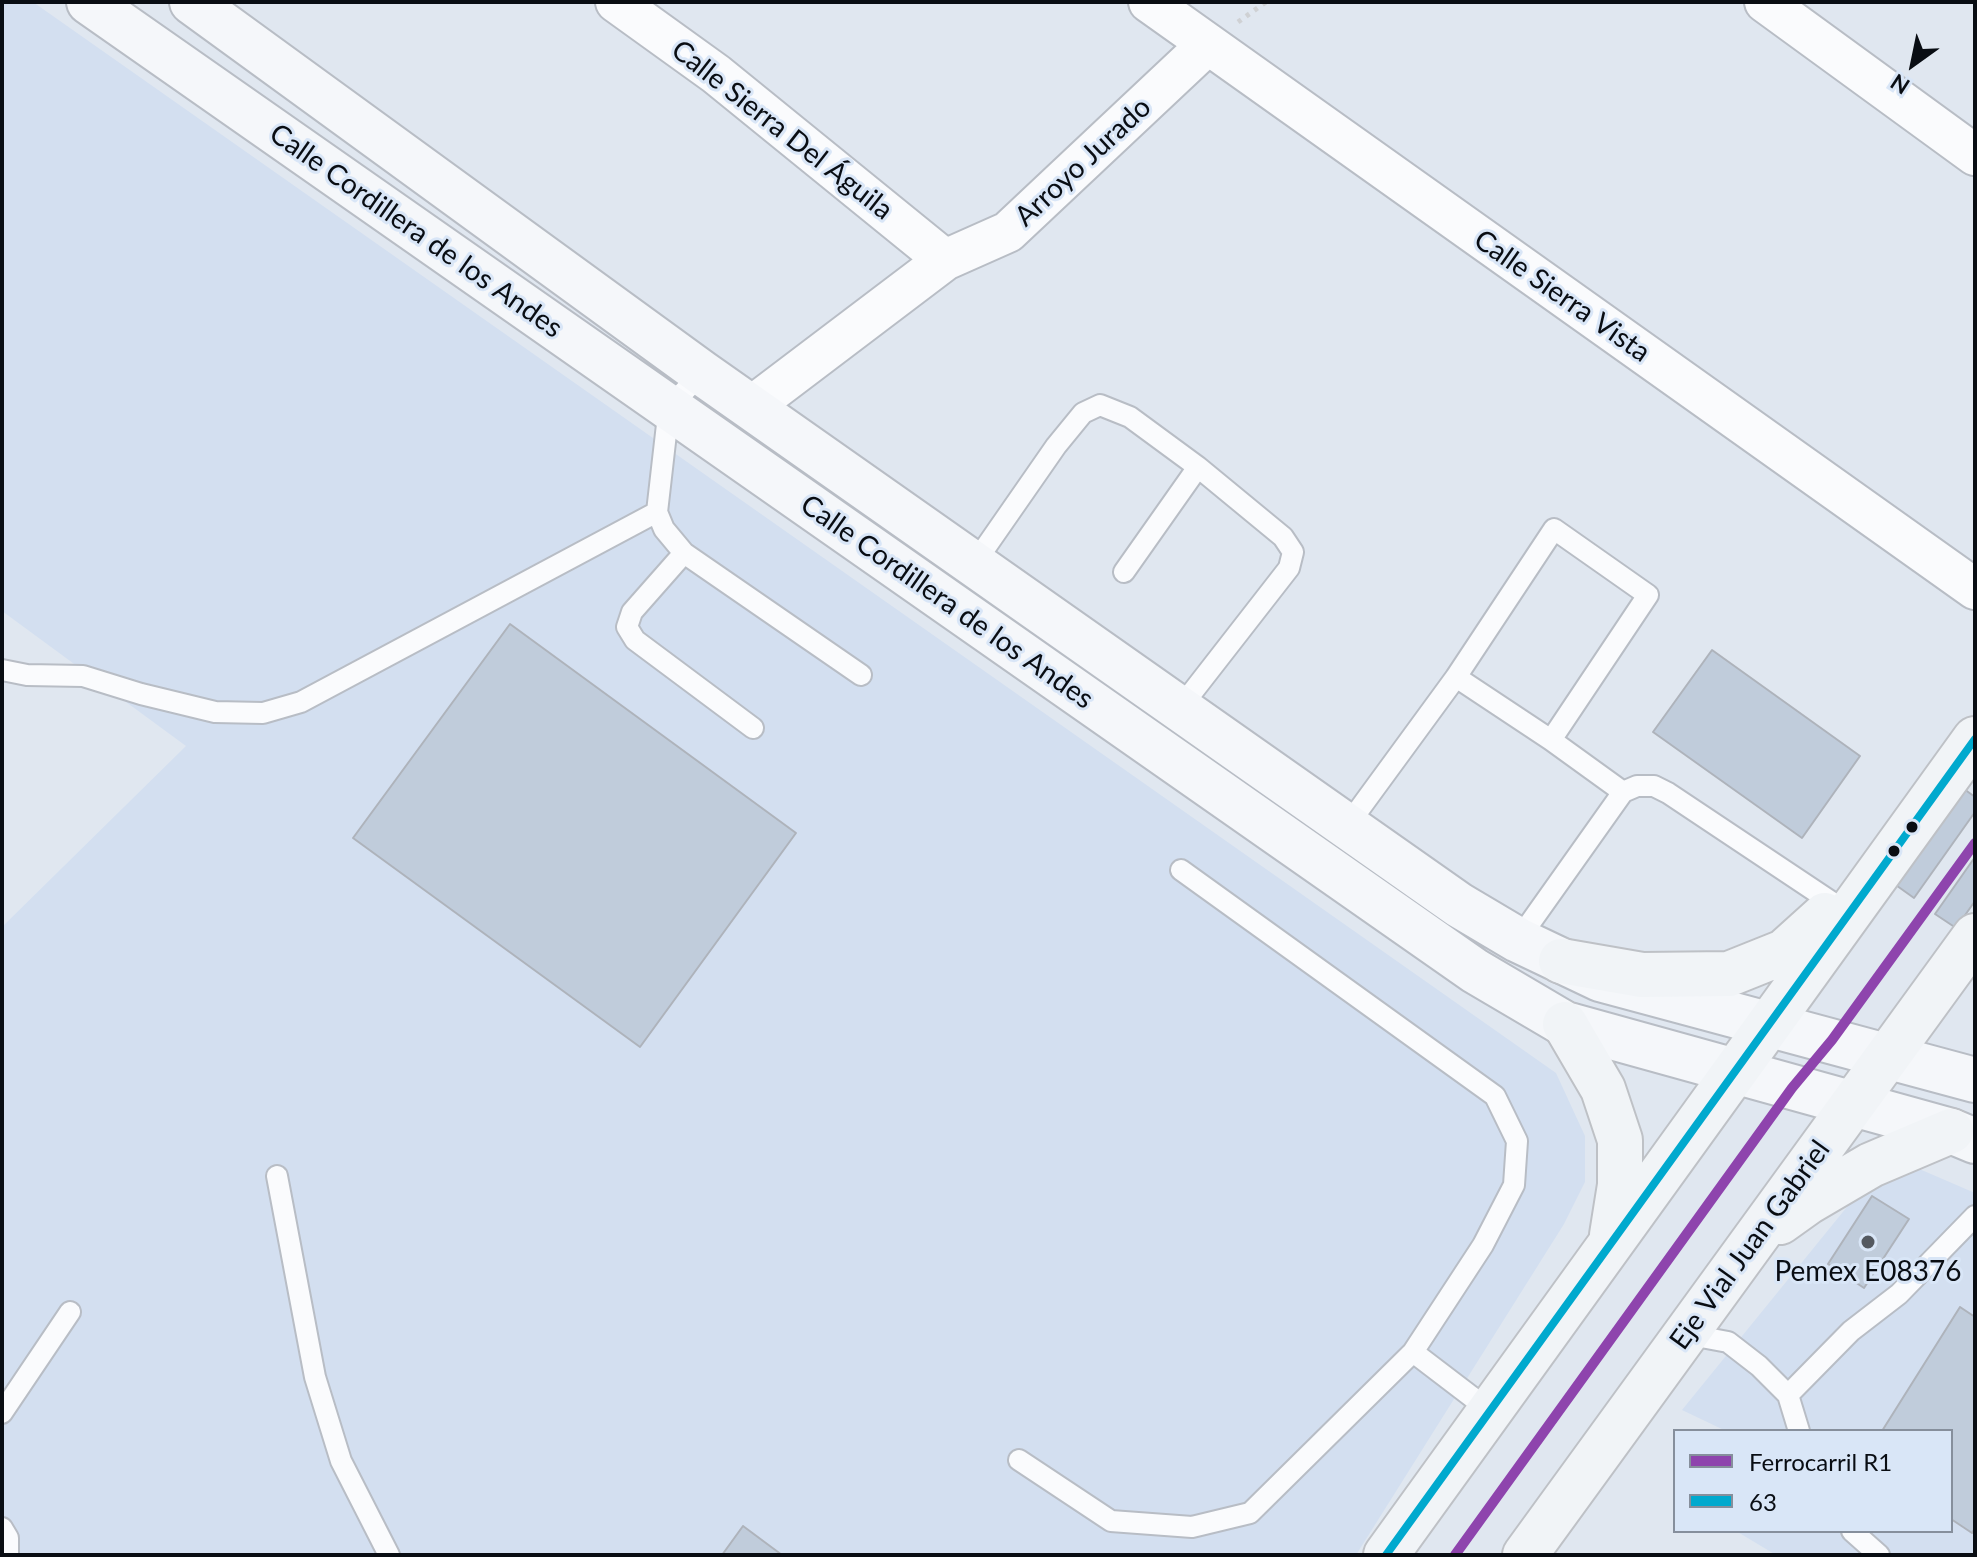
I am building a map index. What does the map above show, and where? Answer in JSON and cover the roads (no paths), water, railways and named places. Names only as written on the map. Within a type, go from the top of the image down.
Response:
[{"type":"main road","name":"Calle Cordillera de los Andes","points":[[89,2],[1475,971],[1565,1024],[1963,1136]]},
{"type":"main road","name":"Calle Cordillera de los Andes","points":[[192,2],[702,373],[1459,905],[1518,940],[1600,979],[1889,1054],[1975,1080]]},
{"type":"main road","points":[[1386,1555],[1733,1070],[1975,739]]},
{"type":"main road","points":[[1561,961],[1642,975],[1729,974],[1784,952],[1877,873]]},
{"type":"main road","name":"Eje Vial Juan Gabriel","points":[[1525,1555],[1975,936]]},
{"type":"main road","points":[[1565,1024],[1603,1089],[1620,1140],[1620,1185],[1611,1240]]},
{"type":"main road","points":[[1755,1240],[1808,1202],[1871,1165],[1963,1136]]},
{"type":"street","name":"Calle Sierra Del Águila","points":[[616,2],[716,74],[945,260]]},
{"type":"street","name":"Calle Sierra Vista","points":[[1149,2],[1975,589]]},
{"type":"street","points":[[1765,2],[1975,155]]},
{"type":"street","name":"Arroyo Jurado","points":[[751,407],[945,260],[1008,232],[1208,44]]},
{"type":"lane","points":[[702,373],[669,407],[657,512],[664,529],[684,553],[861,675]]},
{"type":"lane","points":[[974,564],[1056,446],[1083,413],[1100,405],[1130,417],[1198,467],[1283,537],[1293,552],[1289,568],[1180,708]]},
{"type":"lane","points":[[1124,572],[1198,467]]},
{"type":"lane","points":[[2,670],[27,675],[83,676],[215,712],[263,713],[301,702],[657,512]]},
{"type":"lane","points":[[1347,826],[1456,677],[1554,529],[1648,595],[1551,740]]},
{"type":"lane","points":[[684,553],[632,612],[627,627],[635,640],[753,728]]},
{"type":"lane","points":[[1456,677],[1623,792]]},
{"type":"lane","points":[[1518,940],[1623,792],[1637,786],[1654,786],[1668,793],[1836,905]]},
{"type":"lane","points":[[1019,1460],[1111,1521],[1192,1527],[1250,1513],[1413,1352],[1483,1245],[1514,1185],[1517,1141],[1495,1096],[1181,870]]},
{"type":"lane","points":[[277,1176],[315,1377],[341,1461],[389,1555]]},
{"type":"lane","points":[[1788,1395],[1851,1331],[1899,1294],[1975,1216]]},
{"type":"lane","points":[[2,1413],[70,1312]]},
{"type":"lane","points":[[1684,1333],[1728,1342],[1759,1366],[1788,1395],[1798,1429]]},
{"type":"lane","points":[[1413,1352],[1489,1410]]},
{"type":"lane","points":[[2,1528],[8,1538],[8,1555]]},
{"type":"lane","points":[[1854,1533],[1879,1555]]},
{"type":"rail line","name":"R1","points":[[1455,1555],[1792,1088],[1832,1040],[1975,843]]},
{"type":"place","name":"Pemex E08376","points":[[1868,1242]]}]
